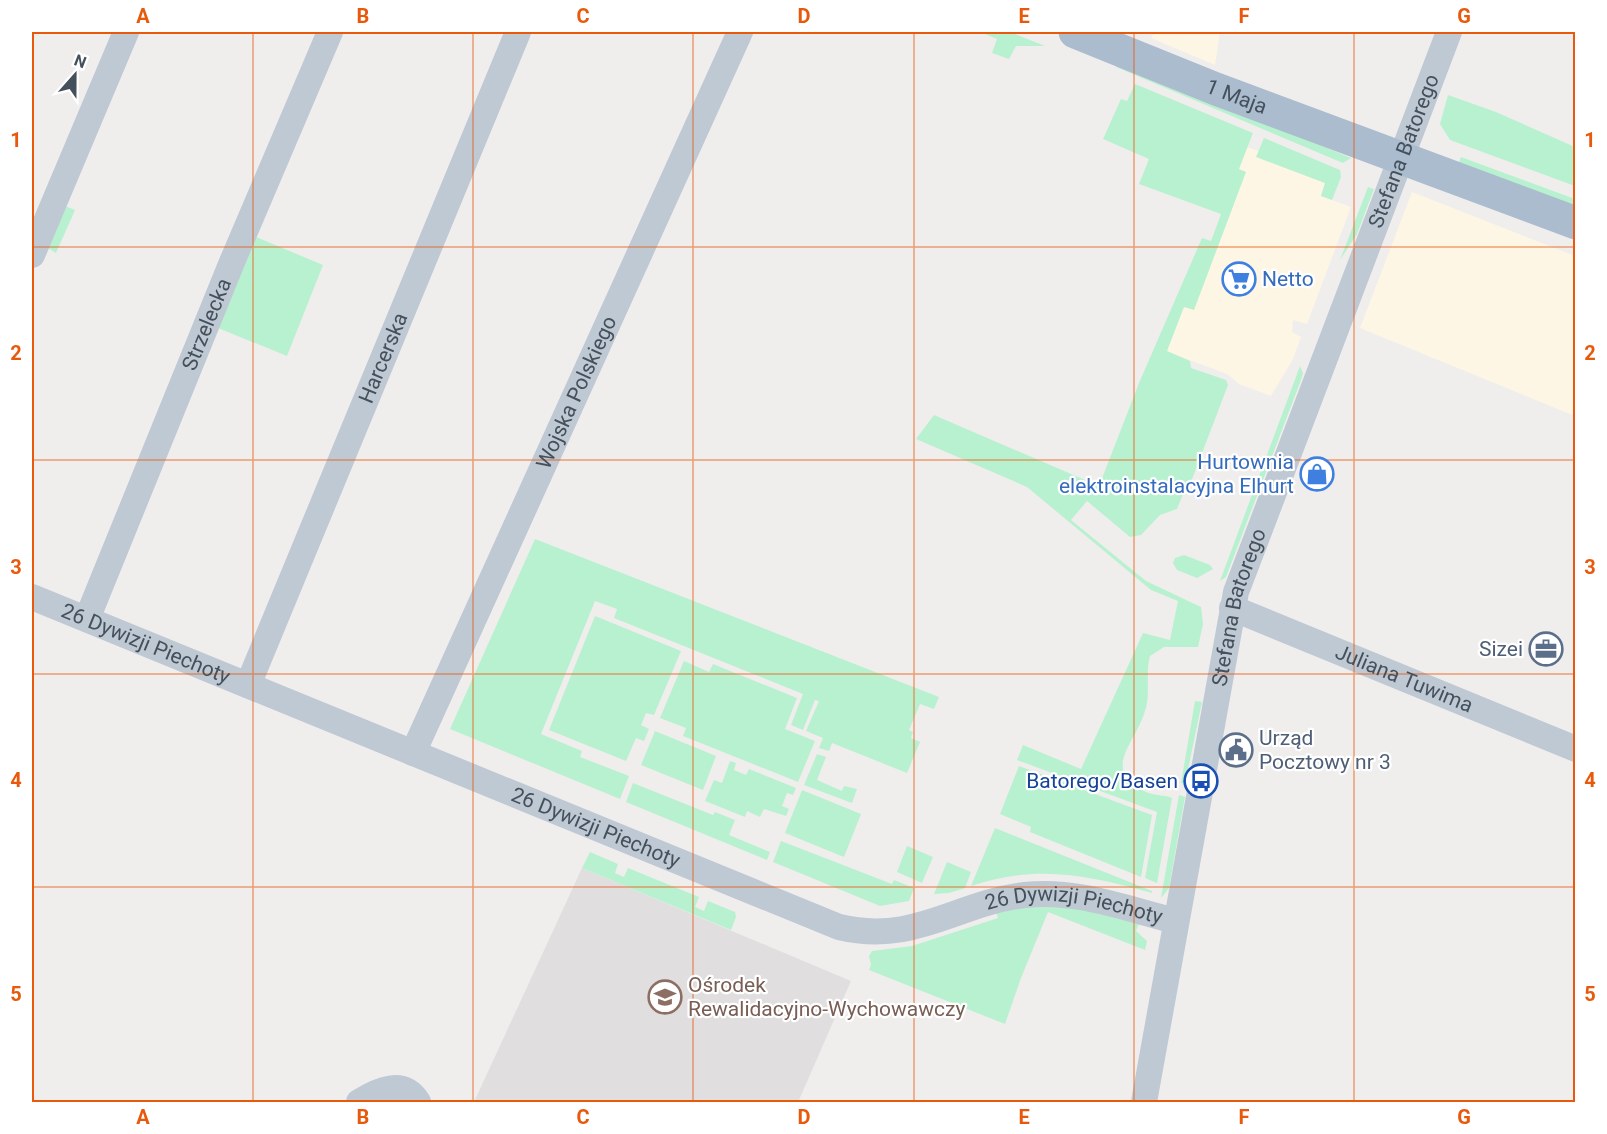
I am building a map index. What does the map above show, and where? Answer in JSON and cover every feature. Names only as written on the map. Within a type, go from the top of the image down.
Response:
[{"type":"main road","name":"1 Maja","points":[[1075,32],[1216,89],[1575,223]]},
{"type":"street","points":[[32,255],[126,32]]},
{"type":"street","name":"Strzelecka","points":[[87,619],[232,262],[330,32]]},
{"type":"street","name":"Harcerska","points":[[248,685],[518,32]]},
{"type":"street","name":"Wojska Polskiego","points":[[413,753],[740,32]]},
{"type":"street","name":"Stefana Batorego","points":[[1144,1102],[1232,608],[1244,564],[1449,32]]},
{"type":"street","name":"26 Dywizji Piechoty","points":[[32,597],[741,888],[848,929],[867,932],[896,931],[1005,898],[1048,894],[1085,898],[1176,921]]},
{"type":"street","name":"Juliana Tuwima","points":[[1232,608],[1575,749]]},
{"type":"street","points":[[359,1102],[391,1087],[407,1090],[418,1102]]},
{"type":"shaded area","points":[[1154,32],[1220,32],[1215,65],[1151,38]]},
{"type":"shaded area","points":[[1247,147],[1259,151],[1257,157],[1325,183],[1321,196],[1351,207],[1307,324],[1293,320],[1292,332],[1301,337],[1293,359],[1271,396],[1239,384],[1227,374],[1157,348],[1211,241]]},
{"type":"shaded area","points":[[1412,192],[1575,256],[1575,416],[1360,328]]},
{"type":"shaded area","name":"Ośrodek Rewalidacyjno-Wychowawczy","points":[[582,868],[851,981],[799,1100],[804,1102],[474,1102]]},
{"type":"green space","points":[[980,32],[1010,32],[1045,46],[1016,46],[1009,59],[992,53],[997,39]]},
{"type":"green space","points":[[1118,61],[1351,158],[1343,163],[1116,67]]},
{"type":"green space","points":[[1135,84],[1253,133],[1239,169],[1246,172],[1194,310],[1184,307],[1167,351],[1190,361],[1191,368],[1226,380],[1228,385],[1186,495],[1183,494],[1177,509],[1160,515],[1141,535],[1130,537],[1087,501],[1071,520],[1146,581],[1201,607],[1203,624],[1198,647],[1164,647],[1150,656],[1147,704],[1141,723],[1124,755],[1125,775],[1132,784],[1146,792],[1172,798],[1157,883],[1145,878],[1157,812],[1017,760],[1023,745],[1081,769],[1143,633],[1170,640],[1178,601],[1151,590],[1027,487],[916,439],[934,415],[1099,486],[1139,383],[1202,238],[1211,241],[1221,214],[1139,184],[1149,159],[1103,139],[1121,99],[1127,101]]},
{"type":"green space","points":[[1448,95],[1496,112],[1575,147],[1575,186],[1450,140],[1440,124]]},
{"type":"green space","points":[[1264,138],[1340,170],[1341,177],[1332,200],[1321,196],[1325,183],[1256,157]]},
{"type":"green space","points":[[1461,157],[1575,199],[1575,207],[1459,162]]},
{"type":"green space","points":[[1368,187],[1374,189],[1357,234],[1340,260]]},
{"type":"green space","points":[[65,206],[75,210],[56,253],[48,248]]},
{"type":"green space","points":[[256,237],[323,265],[287,356],[218,328]]},
{"type":"green space","points":[[1300,366],[1303,373],[1301,380],[1226,577],[1220,581]]},
{"type":"green space","points":[[535,539],[939,697],[934,709],[920,704],[909,730],[913,732],[911,738],[920,742],[907,773],[832,743],[829,751],[819,748],[823,738],[806,731],[819,701],[815,700],[803,730],[791,725],[803,694],[614,618],[617,609],[595,601],[541,734],[582,751],[580,757],[629,776],[620,799],[450,729]]},
{"type":"green space","points":[[1184,555],[1210,565],[1213,569],[1197,578],[1177,570],[1173,563],[1175,558]]},
{"type":"green space","points":[[595,616],[681,651],[654,715],[646,713],[641,725],[649,729],[644,741],[636,738],[626,761],[549,730]]},
{"type":"green space","points":[[684,661],[709,672],[713,664],[797,698],[785,729],[815,741],[798,782],[683,736],[686,728],[660,718]]},
{"type":"green space","points":[[1195,701],[1202,702],[1185,784],[1181,783]]},
{"type":"green space","points":[[655,731],[716,756],[703,790],[641,765]]},
{"type":"green space","points":[[817,754],[826,757],[817,780],[842,791],[844,786],[857,789],[852,803],[804,785]]},
{"type":"green space","points":[[730,761],[736,763],[734,770],[746,775],[749,769],[796,788],[793,795],[787,793],[782,806],[789,809],[786,816],[764,809],[760,817],[747,811],[745,817],[705,801],[714,780],[722,783]]},
{"type":"green space","points":[[1019,766],[1152,815],[1141,877],[1030,832],[1031,827],[1000,814]]},
{"type":"green space","points":[[633,783],[713,815],[715,812],[735,820],[729,835],[770,852],[767,860],[626,802]]},
{"type":"green space","points":[[802,790],[861,814],[844,857],[785,833]]},
{"type":"green space","points":[[1179,795],[1185,797],[1169,888],[1161,898]]},
{"type":"green space","points":[[995,828],[1152,891],[1152,893],[1105,881],[1062,874],[1018,875],[971,886]]},
{"type":"green space","points":[[781,841],[892,884],[894,880],[914,888],[909,901],[880,906],[773,862]]},
{"type":"green space","points":[[907,846],[933,857],[922,883],[897,872]]},
{"type":"green space","points":[[590,852],[618,864],[615,873],[624,877],[628,868],[699,897],[695,907],[704,911],[708,901],[735,912],[736,917],[731,930],[582,868]]},
{"type":"green space","points":[[947,862],[971,872],[965,888],[949,893],[934,894]]},
{"type":"green space","points":[[1066,905],[1139,923],[1136,931],[1147,941],[1145,950],[1048,912],[1005,1024],[869,970],[871,965],[869,956],[872,951],[912,946],[998,918],[996,912],[1008,908]]},
{"type":"place","name":"Netto","points":[[1239,279]]},
{"type":"place","name":"Hurtownia elektroinstalacyjna Elhurt","points":[[1317,474]]},
{"type":"place","name":"Sizei","points":[[1546,649]]},
{"type":"place","name":"Urząd Pocztowy nr 3","points":[[1236,750]]},
{"type":"place","name":"Batorego/Basen","points":[[1201,781]]},
{"type":"place","name":"Ośrodek Rewalidacyjno-Wychowawczy","points":[[665,997]]}]
